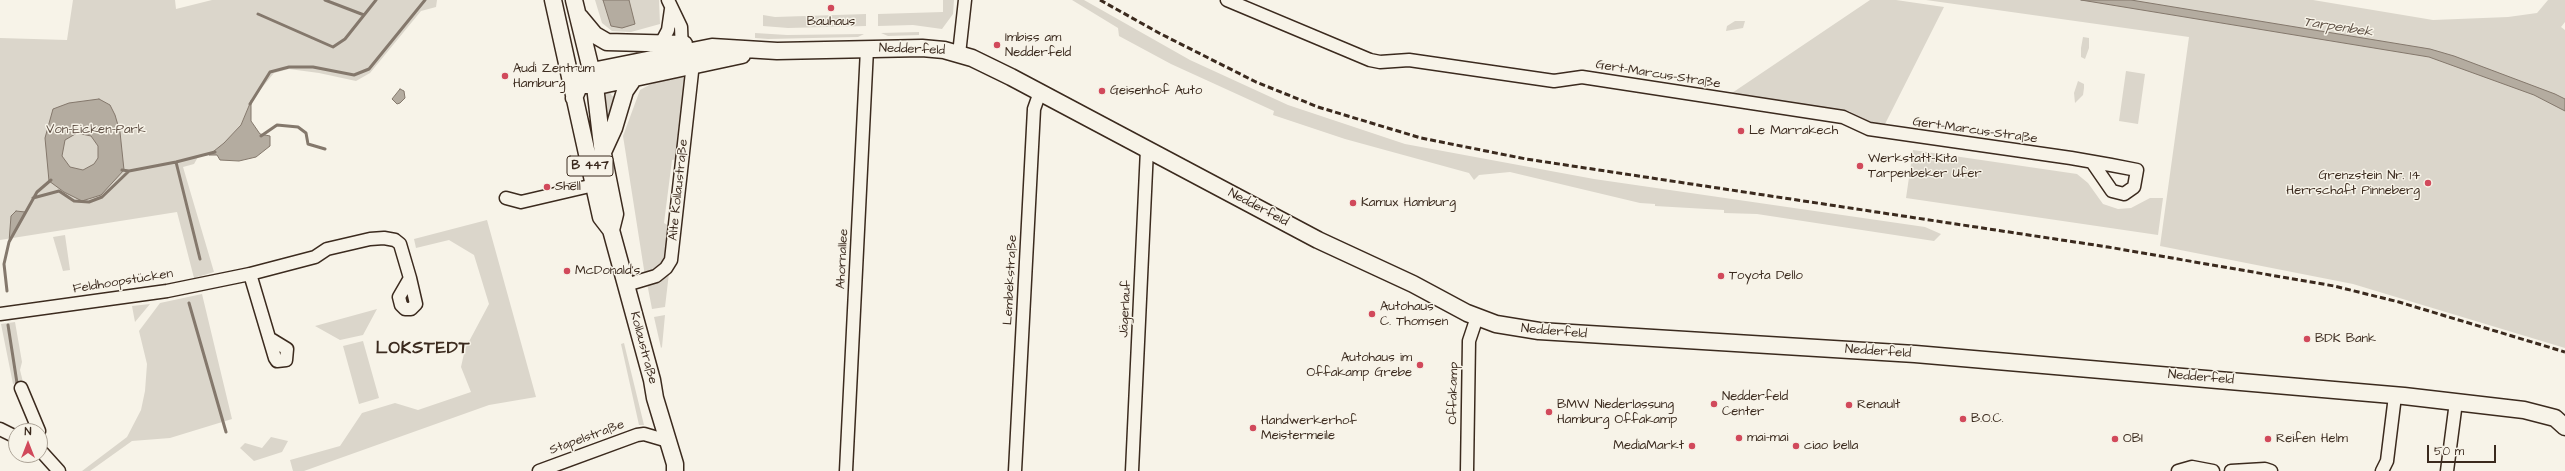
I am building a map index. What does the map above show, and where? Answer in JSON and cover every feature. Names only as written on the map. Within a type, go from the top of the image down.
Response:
[{"type":"main road","name":"Kollaustraße","points":[[553,0],[601,217],[611,230],[668,441],[677,469]]},
{"type":"main road","name":"Kollaustraße","points":[[576,7],[615,214],[611,230]]},
{"type":"main road","points":[[576,7],[595,35],[607,42],[662,44],[682,48]]},
{"type":"main road","name":"Nedderfeld","points":[[589,80],[647,58],[682,48],[712,47],[777,51],[928,48],[959,54],[1040,92],[1318,240],[1412,284],[1477,318],[1502,325],[1538,332],[1924,355],[2395,396],[2524,410],[2562,421]]},
{"type":"main road","name":"Alte Kollaustraße","points":[[682,48],[683,67]]},
{"type":"main road","name":"Nedderfeld","points":[[589,80],[634,78],[733,56],[777,51]]},
{"type":"main road","points":[[568,69],[589,80],[574,98]]},
{"type":"main road","points":[[603,154],[614,128],[625,92],[634,78]]},
{"type":"street","points":[[959,54],[965,0]]},
{"type":"street","name":"Gert-Marcus-Straße","points":[[1227,0],[1380,62],[1409,60],[1554,81],[1582,78],[1843,117],[1875,130],[2092,162]]},
{"type":"street","name":"Alte Kollaustraße","points":[[647,58],[662,44],[670,24],[670,4]]},
{"type":"street","name":"Alte Kollaustraße","points":[[670,4],[681,27],[682,48]]},
{"type":"street","name":"Ahornallee","points":[[846,471],[867,49]]},
{"type":"street","name":"Alte Kollaustraße","points":[[626,285],[651,278],[663,272],[671,260],[692,72],[683,67]]},
{"type":"street","name":"Lembekstraße","points":[[1015,471],[1034,109],[1040,92]]},
{"type":"street","name":"Jägerlauf","points":[[1132,471],[1147,149]]},
{"type":"street","points":[[506,198],[522,202],[594,185]]},
{"type":"street","name":"Feldhoopstücken","points":[[0,314],[167,291],[250,274],[315,257],[327,249],[370,239],[384,238],[395,240],[400,244],[410,278]]},
{"type":"street","points":[[250,274],[269,338]]},
{"type":"street","name":"Offakamp","points":[[1467,471],[1469,341],[1477,318]]},
{"type":"street","points":[[21,388],[35,423]]},
{"type":"street","points":[[2382,471],[2387,461],[2395,396]]},
{"type":"street","points":[[2447,471],[2456,402]]},
{"type":"street","name":"Stapelstraße","points":[[539,471],[640,434],[668,441]]},
{"type":"street","points":[[48,458],[59,471]]},
{"type":"street","points":[[2178,471],[2192,467],[2213,471]]},
{"type":"street","points":[[2231,471],[2265,469],[2271,471]]},
{"type":"green space","name":"Von-Eicken-Park","points":[[73,0],[175,0],[176,9],[212,0],[437,0],[436,7],[421,11],[370,73],[356,81],[319,73],[289,69],[274,73],[251,101],[241,125],[225,143],[209,155],[198,157],[194,164],[183,167],[214,272],[194,278],[177,212],[0,240],[0,38],[67,40]]},
{"type":"green space","points":[[595,0],[659,0],[660,24],[631,32],[612,31],[602,23]]},
{"type":"green space","points":[[943,0],[954,0],[953,14],[942,29],[913,25],[878,26],[878,14],[943,12]]},
{"type":"green space","points":[[1072,0],[1084,0],[1190,60],[1288,105],[1405,144],[1594,179],[1925,227],[1941,234],[1934,241],[1757,214],[1724,213],[1724,210],[1655,206],[1655,204],[1640,203],[1510,172],[1479,175],[1474,180],[1469,173],[1345,139],[1273,115],[1274,111],[1171,64],[1119,36],[1118,28]]},
{"type":"green space","points":[[1870,0],[1896,0],[1944,7],[1885,124],[1870,122],[1849,111],[1732,93]]},
{"type":"green space","points":[[1926,0],[2313,0],[2433,20],[2508,17],[2537,13],[2548,0],[2565,0],[2565,22],[2561,27],[2565,30],[2565,348],[2353,284],[2160,246],[2189,37]]},
{"type":"green space","points":[[866,14],[866,26],[788,28],[763,26],[763,15],[775,17]]},
{"type":"green space","points":[[1735,21],[1745,21],[1743,28],[1726,31],[1727,26]]},
{"type":"green space","points":[[919,32],[919,35],[888,36],[881,33]]},
{"type":"green space","points":[[755,33],[787,35],[864,34],[858,37],[768,39],[755,38]]},
{"type":"green space","points":[[2083,37],[2089,38],[2089,48],[2085,59],[2081,57]]},
{"type":"green space","points":[[2126,71],[2145,74],[2138,124],[2119,121]]},
{"type":"green space","points":[[679,77],[684,78],[686,82],[677,159],[672,160],[664,223],[669,226],[665,259],[663,266],[645,276],[623,136],[640,90],[651,84]]},
{"type":"green space","points":[[2078,81],[2084,84],[2084,88],[2083,95],[2075,103],[2074,93]]},
{"type":"green space","points":[[609,90],[612,96],[618,99],[607,127],[603,91]]},
{"type":"green space","points":[[1913,150],[2077,174],[2088,183],[2103,204],[2118,209],[2131,208],[2150,198],[2163,198],[2158,235],[1906,198]]},
{"type":"green space","points":[[487,220],[536,397],[489,405],[304,471],[293,471],[290,460],[340,446],[362,413],[395,403],[418,410],[471,392],[461,367],[465,349],[489,304],[474,255],[449,240],[416,248],[414,239]]},
{"type":"green space","points":[[65,235],[70,270],[63,271],[53,237]]},
{"type":"green space","points":[[669,273],[665,307],[652,309],[647,283]]},
{"type":"green space","points":[[202,294],[232,419],[170,438],[132,441],[90,471],[82,471],[127,437],[141,410],[145,391],[147,364],[139,331],[160,303]]},
{"type":"green space","points":[[150,304],[135,322],[132,306]]},
{"type":"green space","points":[[377,309],[363,335],[340,340],[315,326]]},
{"type":"green space","points":[[665,315],[662,347],[661,348],[654,317]]},
{"type":"green space","points":[[15,322],[22,362],[20,370],[23,382],[13,384],[1,324]]},
{"type":"green space","points":[[363,341],[379,398],[359,404],[343,346]]},
{"type":"green space","points":[[624,343],[644,425],[639,425],[621,344]]},
{"type":"green space","points":[[271,437],[288,441],[282,452],[254,461],[240,448],[245,443],[262,448]]},
{"type":"shaded area","points":[[603,0],[629,0],[635,24],[622,28],[611,26]]},
{"type":"shaded area","points":[[2081,0],[2131,0],[2430,49],[2454,56],[2555,94],[2565,99],[2565,111],[2534,95],[2429,57]]},
{"type":"shaded area","points":[[400,89],[404,91],[405,98],[397,104],[392,99]]},
{"type":"shaded area","points":[[99,99],[110,105],[115,115],[120,132],[124,170],[101,195],[82,201],[64,192],[49,181],[45,138],[53,109],[69,103]],"holes":[[[77,133],[91,136],[98,146],[98,158],[94,164],[83,170],[70,167],[62,156],[65,140]]]},
{"type":"shaded area","points":[[251,101],[251,121],[260,134],[270,136],[270,146],[256,157],[239,161],[220,160],[217,155],[209,155],[224,143],[241,125]]},
{"type":"shaded area","points":[[16,211],[25,212],[9,242],[11,216]]},
{"type":"waterway","points":[[325,0],[364,15]]},
{"type":"waterway","points":[[258,14],[333,47],[345,39],[376,0]]},
{"type":"waterway","points":[[250,104],[270,72],[289,67],[313,67],[354,75],[369,69],[425,0]]},
{"type":"waterway","points":[[261,136],[277,125],[298,127],[306,133],[308,144],[325,149]]},
{"type":"waterway","points":[[122,170],[129,171],[176,162],[215,152]]},
{"type":"waterway","points":[[176,162],[200,259]]},
{"type":"waterway","points":[[33,198],[59,191],[74,201],[89,202],[102,197],[129,171]]},
{"type":"waterway","points":[[7,291],[4,264],[9,242],[37,192],[51,180]]},
{"type":"waterway","points":[[189,303],[226,432]]},
{"type":"waterway","points":[[8,325],[17,383]]},
{"type":"railway","points":[[1100,0],[1159,33],[1256,82],[1318,107],[1421,138],[1526,159],[2108,247],[2334,286],[2399,302],[2565,352]]},
{"type":"place","name":"Bauhaus","points":[[831,8]]},
{"type":"place","name":"Imbiss am Nedderfeld","points":[[997,45]]},
{"type":"place","name":"Audi Zentrum Hamburg","points":[[505,76]]},
{"type":"place","name":"Geisenhof Auto","points":[[1102,91]]},
{"type":"place","name":"Le Marrakech","points":[[1741,131]]},
{"type":"place","name":"Werkstatt-Kita Tarpenbeker Ufer","points":[[1860,166]]},
{"type":"place","name":"Grenzstein Nr. 14 Herrschaft Pinneberg","points":[[2428,183]]},
{"type":"place","name":"Shell","points":[[547,187]]},
{"type":"place","name":"Kamux Hamburg","points":[[1353,203]]},
{"type":"place","name":"McDonald's","points":[[567,271]]},
{"type":"place","name":"Toyota Dello","points":[[1721,276]]},
{"type":"place","name":"Autohaus C. Thomsen","points":[[1372,314]]},
{"type":"place","name":"BDK Bank","points":[[2307,339]]},
{"type":"place","name":"Autohaus im Offakamp Grebe","points":[[1420,365]]},
{"type":"place","name":"Nedderfeld Center","points":[[1714,404]]},
{"type":"place","name":"Renault","points":[[1849,405]]},
{"type":"place","name":"BMW Niederlassung Hamburg Offakamp","points":[[1549,412]]},
{"type":"place","name":"B.O.C.","points":[[1963,419]]},
{"type":"place","name":"Handwerkerhof Meistermeile","points":[[1253,428]]},
{"type":"place","name":"mai-mai","points":[[1739,438]]},
{"type":"place","name":"OBI","points":[[2115,439]]},
{"type":"place","name":"Reifen Helm","points":[[2268,439]]},
{"type":"place","name":"MediaMarkt","points":[[1692,446]]},
{"type":"place","name":"ciao bella","points":[[1796,446]]},
{"type":"district","name":"LOKSTEDT","points":[[423,349]]},
{"type":"water label","name":"Tarpenbek","points":[[2338,28]]}]
